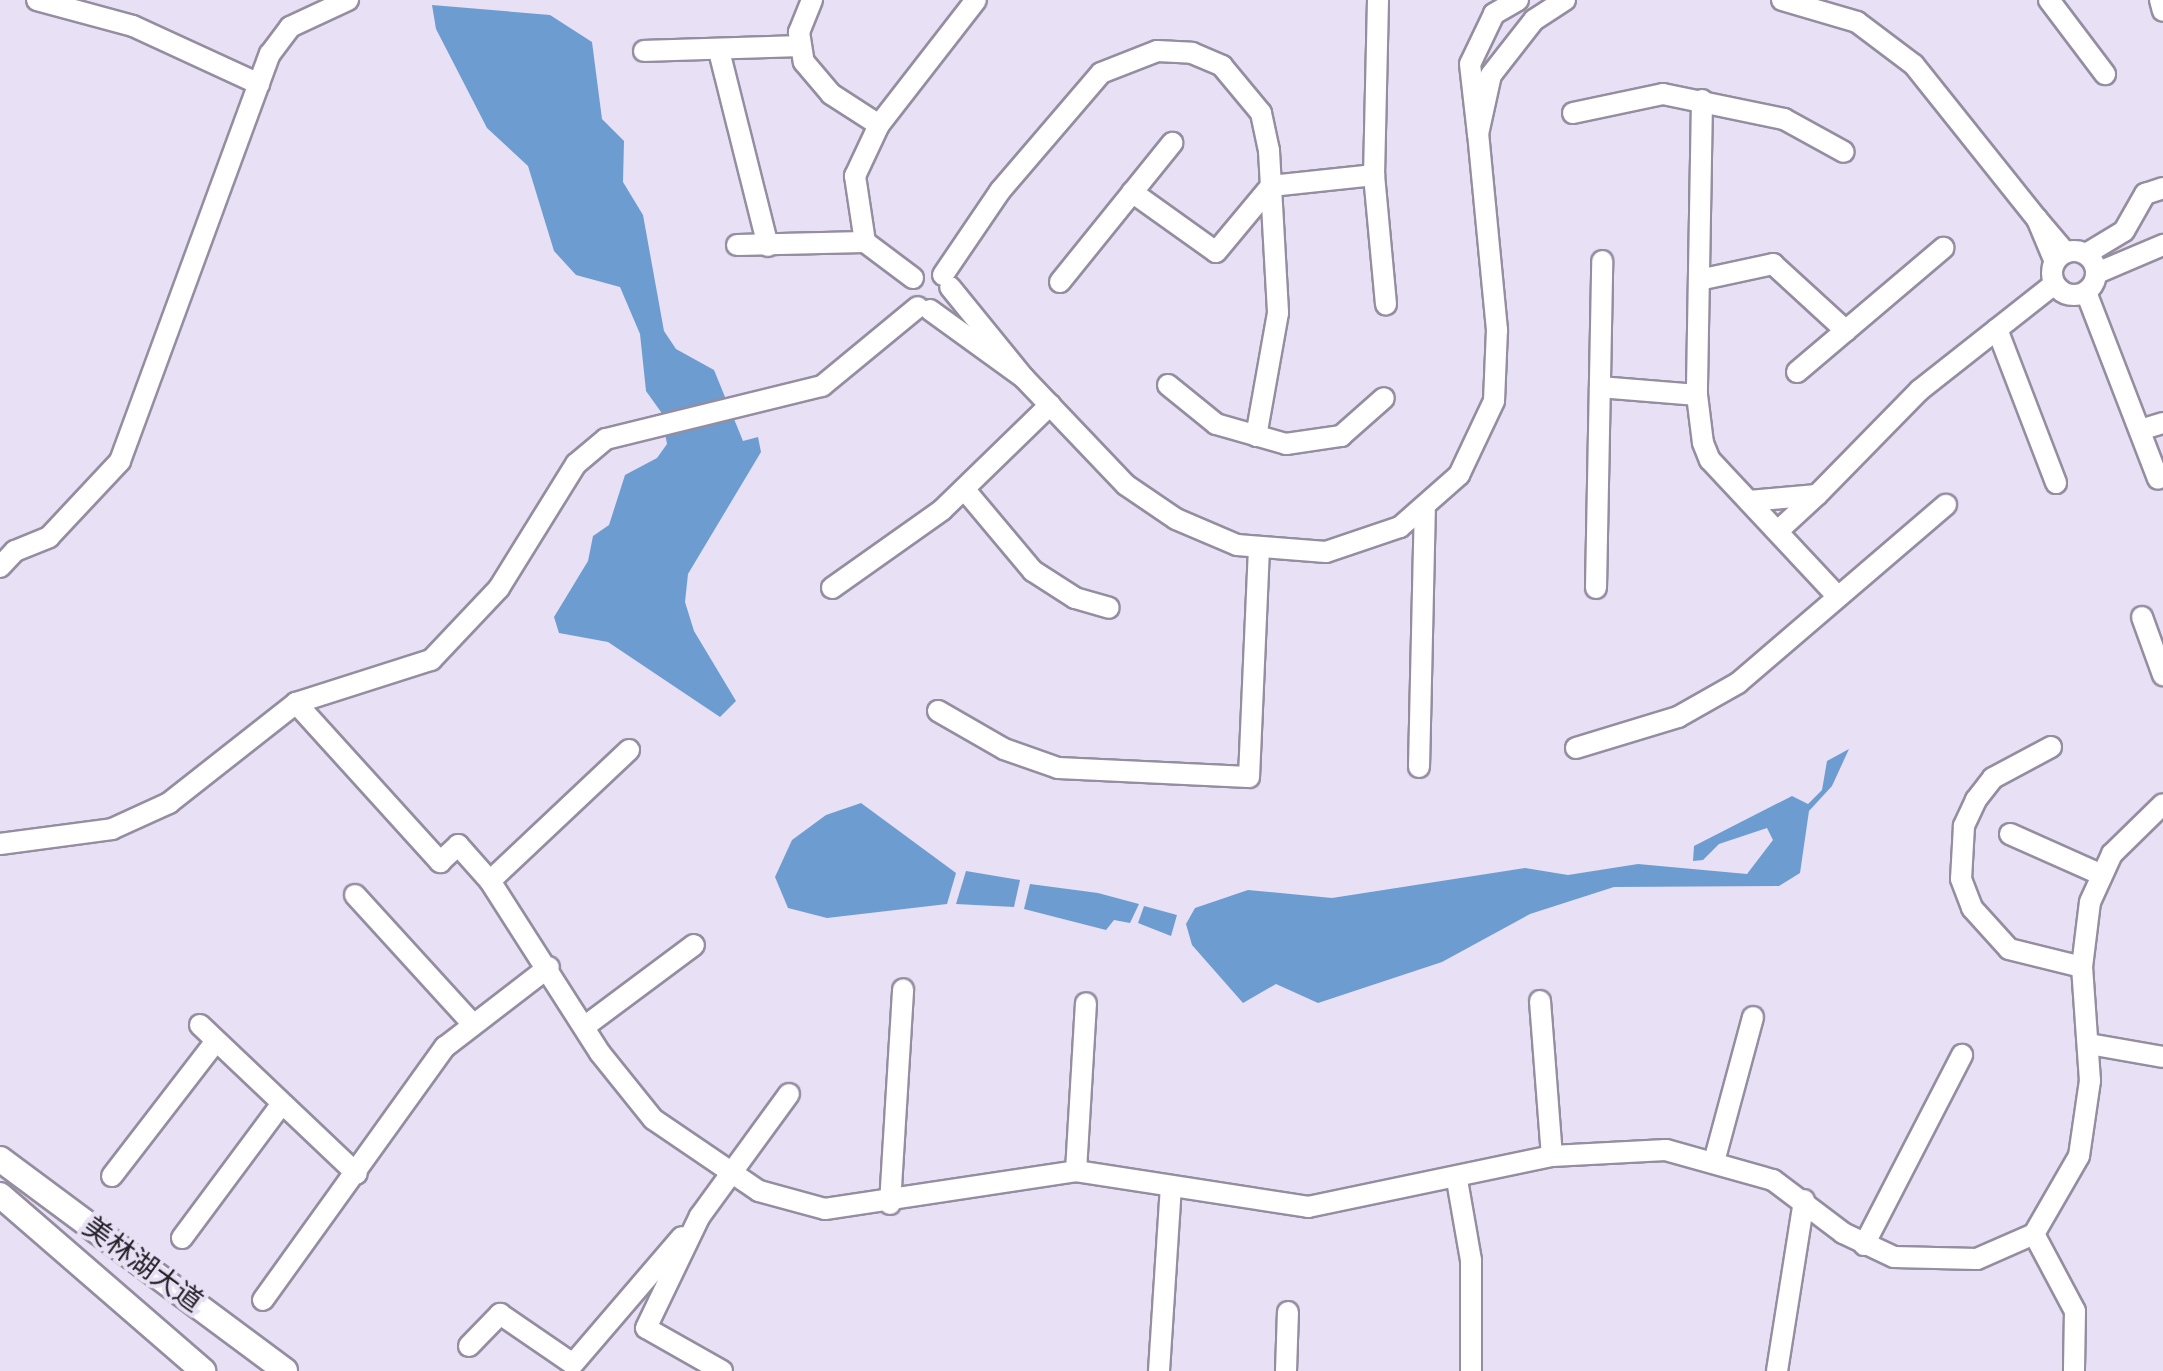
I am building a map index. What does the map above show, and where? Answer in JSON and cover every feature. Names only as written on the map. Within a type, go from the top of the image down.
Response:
[{"type":"main road","name":"美林湖大道","points":[[0,1159],[285,1371]]},
{"type":"main road","name":"美林湖大道","points":[[0,1195],[203,1371]]},
{"type":"street","points":[[37,0],[133,26],[259,84]]},
{"type":"street","points":[[0,567],[15,551],[49,537],[120,461],[259,84],[290,27],[348,0]]},
{"type":"street","points":[[812,0],[799,46],[813,77],[879,125]]},
{"type":"street","points":[[865,242],[855,176],[879,125],[976,0]]},
{"type":"street","points":[[1378,0],[1374,175],[1386,304]]},
{"type":"street","points":[[1024,378],[924,309],[909,290],[913,278],[924,270],[947,281],[1024,378],[1126,485],[1176,519],[1259,550],[1326,552],[1390,532],[1425,511],[1459,475],[1494,401],[1497,330],[1470,64],[1494,14],[1518,0]]},
{"type":"street","points":[[1478,134],[1491,75],[1534,20],[1565,0]]},
{"type":"street","points":[[1778,531],[1920,390],[2054,284],[2060,257],[2037,219],[1957,111],[1914,65],[1857,22],[1782,0]]},
{"type":"street","points":[[1857,0],[1857,22]]},
{"type":"street","points":[[2049,0],[2105,74]]},
{"type":"street","points":[[2160,0],[2163,11]]},
{"type":"street","points":[[644,51],[719,51],[799,46]]},
{"type":"street","points":[[719,51],[768,246]]},
{"type":"street","points":[[0,844],[112,829],[169,803],[296,703],[431,660],[499,588],[576,464],[633,427],[822,386],[924,309],[942,306],[947,281],[1070,104],[1133,56],[1192,53],[1230,74],[1261,113],[1271,186],[1278,327],[1256,436]]},
{"type":"street","points":[[1573,113],[1617,99],[1702,100],[1784,119],[1844,152]]},
{"type":"street","points":[[1702,100],[1697,395],[1710,460],[1838,597]]},
{"type":"street","points":[[1060,282],[1172,143]]},
{"type":"street","points":[[1132,192],[1216,252],[1271,186],[1374,175]]},
{"type":"street","points":[[2060,257],[2104,248],[2145,194],[2163,188]]},
{"type":"street","points":[[2086,292],[2097,273],[2154,249],[2130,216]]},
{"type":"street","points":[[737,245],[865,242],[913,278]]},
{"type":"street","points":[[1797,372],[1943,248]]},
{"type":"street","points":[[2086,254],[2097,273]]},
{"type":"street","points":[[1596,588],[1602,261]]},
{"type":"street","points":[[1699,280],[1773,264],[1846,331]]},
{"type":"street","points":[[2054,284],[2065,294],[2086,292]]},
{"type":"street","points":[[2086,292],[2158,479]]},
{"type":"street","points":[[1997,329],[2056,483]]},
{"type":"street","points":[[1168,385],[1216,424],[1256,436],[1313,444],[1341,436],[1384,398]]},
{"type":"street","points":[[1600,387],[1697,395]]},
{"type":"street","points":[[832,588],[965,490],[1050,405]]},
{"type":"street","points":[[2140,430],[2163,423]]},
{"type":"street","points":[[965,490],[1033,571],[1075,598],[1109,608]]},
{"type":"street","points":[[1749,501],[1817,495]]},
{"type":"street","points":[[1576,748],[1634,734],[1713,699],[1946,505]]},
{"type":"street","points":[[1419,767],[1425,511]]},
{"type":"street","points":[[938,711],[1004,749],[1058,768],[1249,777],[1259,550]]},
{"type":"street","points":[[2142,617],[2163,675]]},
{"type":"street","points":[[296,703],[440,862],[458,845],[490,881],[549,967],[584,1027],[653,1119],[730,1175],[792,1204],[890,1204],[1076,1171],[1308,1207],[1457,1180],[1552,1156],[1636,1149],[1715,1158],[1804,1200],[1864,1245],[1894,1257],[1949,1262],[2006,1250],[2034,1234],[2051,1216],[2079,1156],[2089,1044],[2082,967],[2100,874],[2163,804]]},
{"type":"street","points":[[2051,747],[1993,778],[1976,800],[1964,826],[1961,879],[1972,908],[2009,949],[2082,967]]},
{"type":"street","points":[[490,881],[629,750]]},
{"type":"street","points":[[2010,834],[2100,874]]},
{"type":"street","points":[[355,895],[472,1023]]},
{"type":"street","points":[[584,1027],[694,945]]},
{"type":"street","points":[[263,1300],[357,1174],[421,1077],[472,1023],[549,967]]},
{"type":"street","points":[[890,1204],[903,989]]},
{"type":"street","points":[[1540,1001],[1552,1156]]},
{"type":"street","points":[[1076,1171],[1086,1003]]},
{"type":"street","points":[[1715,1158],[1753,1017]]},
{"type":"street","points":[[200,1025],[280,1106],[357,1174]]},
{"type":"street","points":[[112,1176],[216,1041]]},
{"type":"street","points":[[2089,1044],[2163,1057]]},
{"type":"street","points":[[1864,1245],[1962,1055]]},
{"type":"street","points":[[469,1346],[500,1314],[573,1364],[700,1216],[789,1094]]},
{"type":"street","points":[[182,1238],[280,1106]]},
{"type":"street","points":[[1457,1180],[1471,1260],[1471,1371]]},
{"type":"street","points":[[1159,1371],[1171,1186]]},
{"type":"street","points":[[1777,1371],[1804,1200]]},
{"type":"street","points":[[646,1328],[700,1216]]},
{"type":"street","points":[[2034,1234],[2075,1311],[2074,1371]]},
{"type":"street","points":[[621,1308],[646,1328],[722,1371]]},
{"type":"street","points":[[1286,1371],[1288,1312]]},
{"type":"water","points":[[432,5],[550,15],[592,42],[602,119],[624,141],[623,182],[643,215],[664,331],[676,349],[714,370],[743,441],[758,437],[761,452],[688,574],[685,602],[694,631],[736,701],[720,717],[608,642],[559,633],[554,617],[588,561],[593,536],[609,525],[625,475],[657,458],[667,444],[661,412],[646,391],[640,334],[620,287],[576,275],[554,251],[528,166],[487,128],[436,29]]},
{"type":"water","points":[[1849,749],[1832,786],[1809,811],[1800,873],[1779,886],[1614,887],[1530,914],[1442,962],[1318,1003],[1276,984],[1243,1003],[1192,945],[1186,924],[1195,908],[1248,890],[1332,898],[1525,868],[1568,875],[1638,864],[1747,874],[1773,840],[1767,828],[1719,844],[1703,860],[1693,861],[1694,846],[1792,796],[1808,804],[1822,790],[1827,761]]},
{"type":"water","points":[[861,803],[956,873],[947,904],[827,918],[788,908],[775,877],[792,840],[826,815]]},
{"type":"water","points":[[966,871],[1020,880],[1014,907],[956,904]]},
{"type":"water","points":[[1030,884],[1098,893],[1139,904],[1130,923],[1114,920],[1106,930],[1024,909]]},
{"type":"water","points":[[1144,906],[1177,915],[1171,936],[1138,923]]}]
